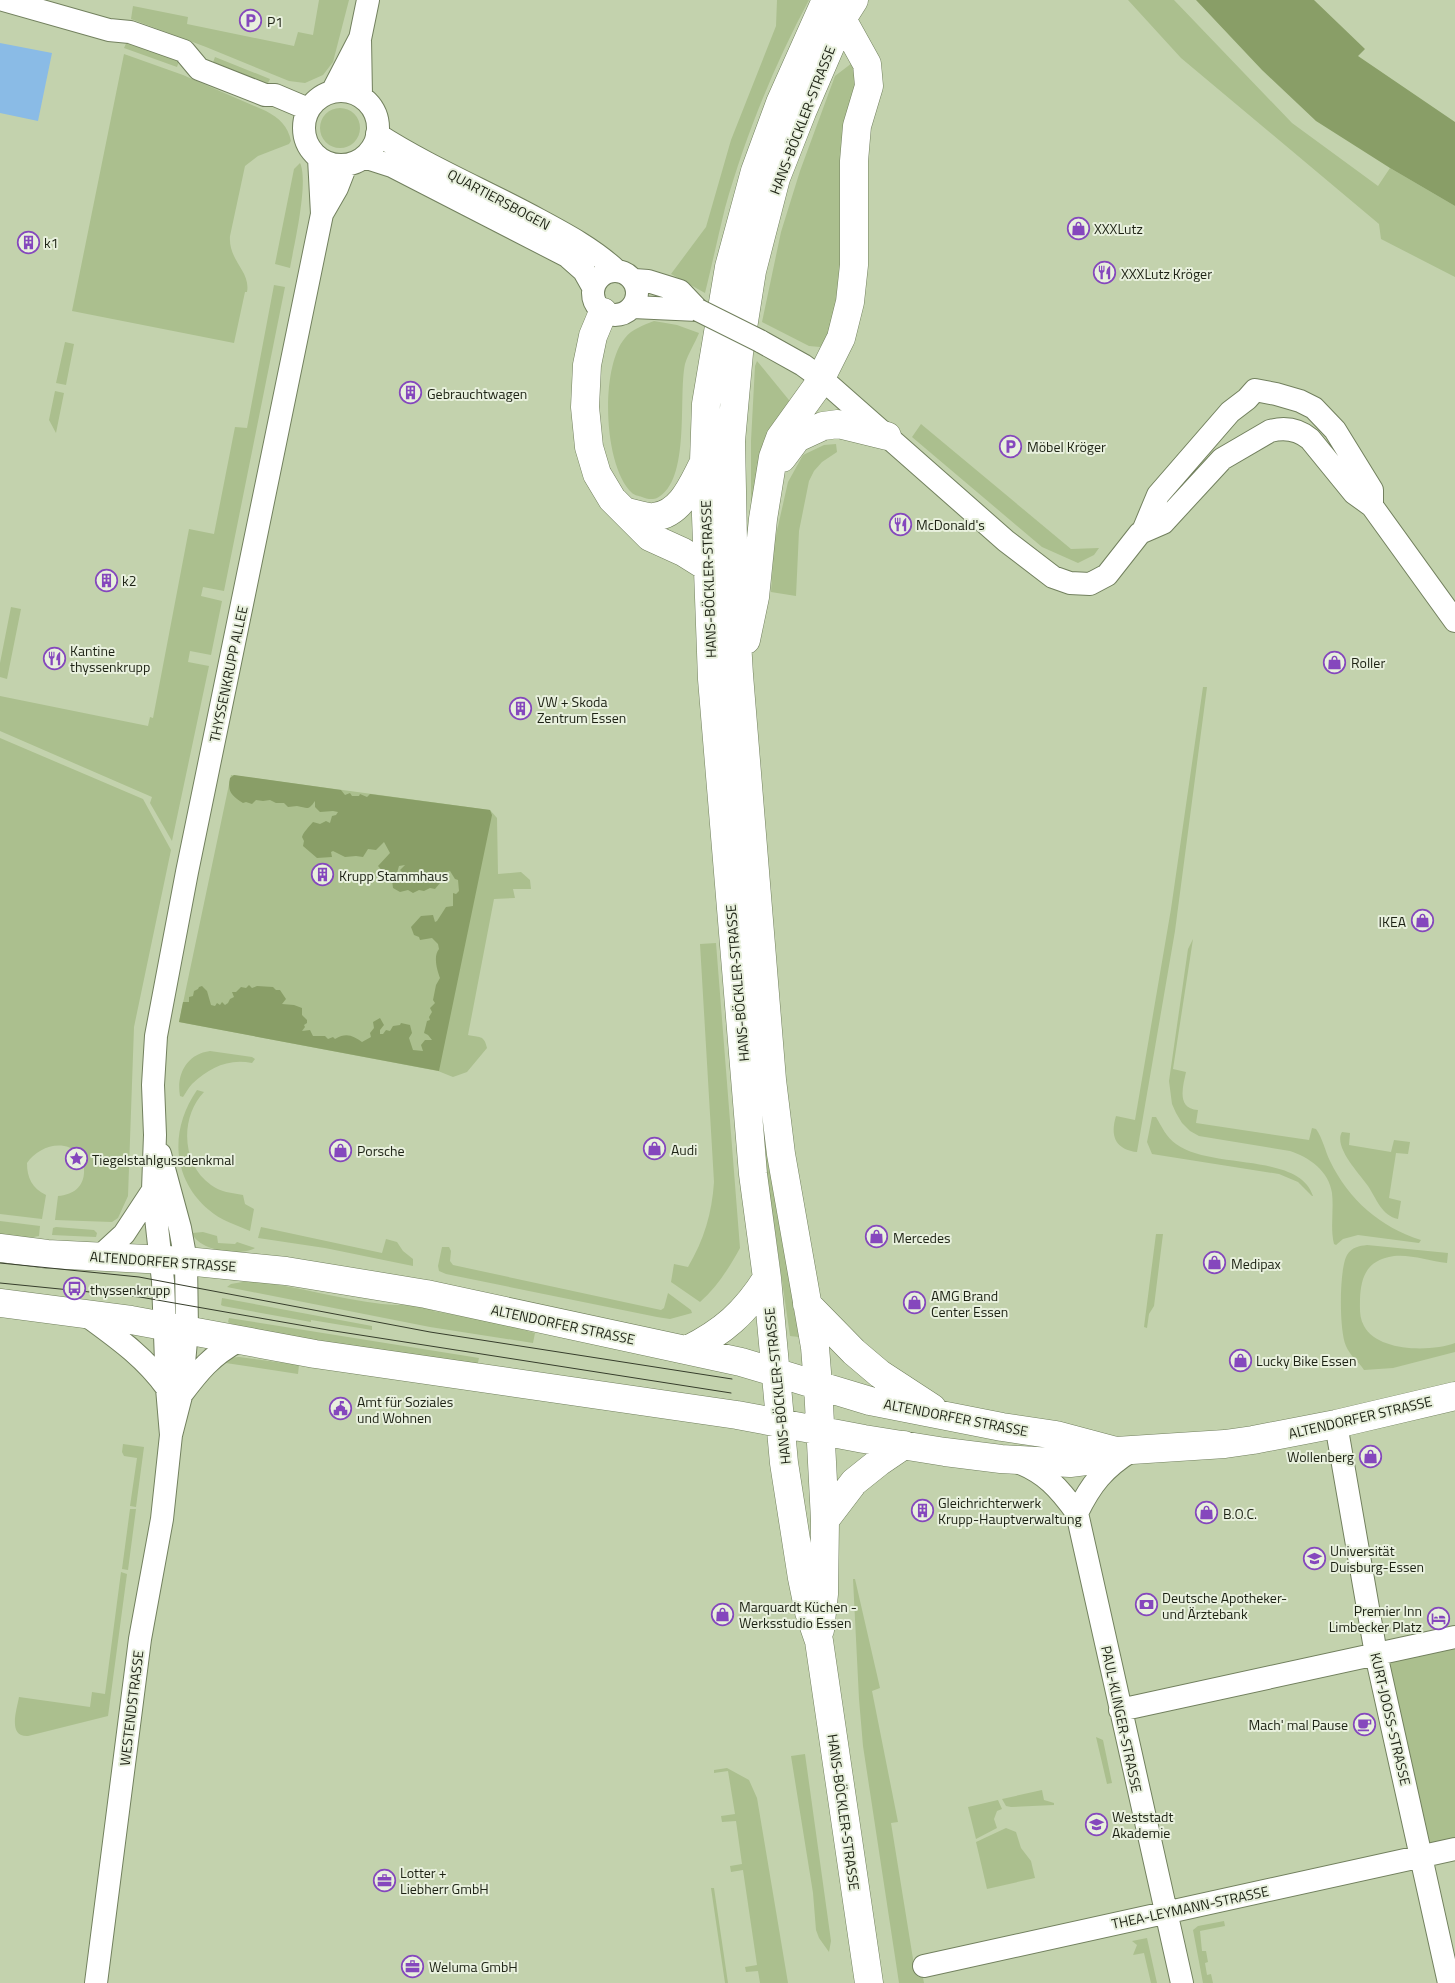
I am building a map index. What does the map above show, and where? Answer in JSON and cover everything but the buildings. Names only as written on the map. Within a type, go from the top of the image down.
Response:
[{"type":"main road","points":[[739,676],[755,598],[768,478],[773,457],[780,438],[807,402],[842,338],[850,302],[854,265],[854,161],[857,126],[869,86],[867,64],[841,6]]},
{"type":"main road","name":"HANS-BÖCKLER-STRASSE","points":[[841,6],[780,103],[758,162],[728,267],[706,404],[704,461],[712,679],[752,1164],[767,1278],[780,1422],[802,1578],[809,1612],[819,1641],[869,1983]]},
{"type":"main road","name":"HANS-BÖCKLER-STRASSE","points":[[819,1641],[824,1594],[825,1520],[818,1386],[815,1347],[781,1154],[772,1080],[739,676],[734,590],[731,441],[739,353],[752,271],[776,178],[841,6]]},
{"type":"main road","points":[[603,312],[593,336],[587,365],[584,408],[588,440],[597,474],[612,499],[650,536],[683,552],[707,567]]},
{"type":"main road","points":[[768,478],[797,438],[823,426],[838,424],[887,436]]},
{"type":"main road","points":[[626,512],[653,517],[670,511],[685,498],[704,461]]},
{"type":"main road","name":"ALTENDORFER STRASSE","points":[[0,1248],[99,1257],[173,1260],[286,1271],[426,1294],[741,1362],[858,1398],[943,1416],[1056,1435],[1124,1451]]},
{"type":"main road","points":[[687,1350],[730,1324],[754,1298],[767,1278]]},
{"type":"main road","name":"ALTENDORFER STRASSE","points":[[0,1303],[176,1328],[238,1341],[780,1422],[821,1431],[945,1452],[1070,1463],[1086,1461],[1124,1451],[1225,1444],[1336,1424],[1455,1396]]},
{"type":"main road","points":[[807,1304],[854,1352],[880,1374],[943,1416]]},
{"type":"main road","points":[[825,1520],[854,1482],[904,1445]]},
{"type":"street","points":[[3,0],[110,30],[130,32],[155,40],[184,51],[199,68],[265,96],[274,95],[308,109]]},
{"type":"street","points":[[361,96],[360,39],[368,0]]},
{"type":"street","points":[[332,92],[360,39]]},
{"type":"street","points":[[332,92],[350,92],[361,96],[374,110],[378,122],[374,145],[355,161],[329,163],[319,158],[310,149],[305,137],[304,124],[308,109],[322,96],[332,92]]},
{"type":"street","name":"QUARTIERSBOGEN","points":[[377,134],[400,149],[494,195],[575,239],[625,275]]},
{"type":"street","name":"THYSSENKRUPP ALLEE","points":[[173,1260],[153,1190],[154,1084],[158,1027],[189,862],[322,214],[319,158]]},
{"type":"street","name":"QUARTIERSBOGEN","points":[[355,161],[392,166],[567,256],[584,271],[593,287]]},
{"type":"street","name":"THYSSENKRUPP ALLEE","points":[[322,214],[355,161]]},
{"type":"street","points":[[698,310],[633,307],[622,314],[609,315],[603,312],[594,301],[593,287],[602,275],[625,275],[680,291],[698,310],[803,365],[821,378],[1006,541],[1053,576],[1070,583],[1090,584],[1108,575],[1140,533],[1162,523],[1222,459],[1256,438],[1278,429],[1302,432],[1310,439],[1354,493],[1372,506],[1455,622]]},
{"type":"street","points":[[625,275],[638,294],[633,307]]},
{"type":"street","points":[[1143,532],[1158,495],[1230,412],[1255,390],[1300,401],[1314,408],[1335,430],[1372,490],[1372,506]]},
{"type":"street","name":"THYSSENKRUPP ALLEE","points":[[155,1135],[180,1228]]},
{"type":"street","points":[[99,1257],[124,1234],[153,1190]]},
{"type":"street","name":"WESTENDSTRASSE","points":[[96,1983],[140,1639],[162,1519],[174,1392],[176,1328],[173,1260],[180,1228]]},
{"type":"street","points":[[86,1315],[138,1354],[174,1392]]},
{"type":"street","name":"WESTENDSTRASSE","points":[[174,1392],[220,1351],[238,1341]]},
{"type":"street","name":"KURT-JOOSS-STRASSE","points":[[1336,1424],[1376,1654],[1449,1983]]},
{"type":"street","points":[[1077,1513],[1089,1489],[1124,1451]]},
{"type":"street","name":"PAUL-KLINGER-STRASSE","points":[[1009,1459],[1030,1468],[1059,1488],[1077,1513],[1182,1983]]},
{"type":"street","points":[[1120,1710],[1455,1636]]},
{"type":"street","name":"THEA-LEYMANN-STRASSE","points":[[924,1966],[1455,1848]]},
{"type":"green space","points":[[319,0],[349,0],[333,62],[323,75],[305,83],[289,81],[131,19],[133,6],[188,17],[187,24],[294,46],[298,32],[313,35]]},
{"type":"green space","points":[[777,0],[809,0],[772,76],[751,128],[725,208],[705,293],[671,274],[706,227],[731,140],[776,26]]},
{"type":"green space","points":[[1128,0],[1174,0],[1292,123],[1378,186],[1390,168],[1455,206],[1455,277],[1381,239],[1379,224],[1181,58]]},
{"type":"green space","points":[[1196,0],[1314,0],[1365,49],[1358,56],[1455,122],[1455,206],[1316,121],[1262,70]]},
{"type":"green space","points":[[128,39],[181,55],[177,67],[124,48]]},
{"type":"green space","points":[[124,54],[183,75],[266,111],[282,123],[290,136],[291,141],[289,144],[258,156],[245,166],[230,236],[232,252],[246,278],[247,285],[247,292],[245,292],[234,343],[72,311]]},
{"type":"green space","points":[[215,57],[270,79],[265,89],[211,68]]},
{"type":"green space","points":[[852,63],[859,78],[843,281],[828,340],[820,347],[809,346],[762,322],[781,232],[800,171],[835,76]]},
{"type":"green space","points":[[344,108],[351,111],[357,117],[360,128],[359,136],[351,145],[344,148],[336,148],[329,145],[321,136],[320,124],[323,117],[332,109]]},
{"type":"green space","points":[[300,163],[303,184],[302,198],[290,268],[275,264],[294,169]]},
{"type":"green space","points":[[274,285],[285,287],[224,591],[203,587],[201,596],[222,601],[211,655],[190,651],[188,662],[209,666],[172,841],[150,803],[152,797],[0,731],[0,696],[148,726],[150,717],[153,718],[189,529],[214,534],[235,427],[247,428]]},
{"type":"green space","points":[[654,321],[677,325],[699,333],[685,364],[681,437],[675,475],[668,489],[657,498],[652,499],[633,494],[622,480],[610,440],[608,416],[611,371],[617,352],[631,332]]},
{"type":"green space","points":[[65,342],[74,344],[66,385],[56,383]]},
{"type":"green space","points":[[757,361],[793,405],[751,542],[751,441],[755,366]]},
{"type":"green space","points":[[55,391],[64,393],[56,433],[49,420]]},
{"type":"green space","points":[[921,424],[1071,549],[1099,548],[1094,555],[1078,563],[1042,547],[912,437]]},
{"type":"green space","points":[[836,444],[837,452],[822,462],[814,471],[809,481],[799,531],[796,596],[771,592],[774,544],[788,482],[803,455],[824,445]]},
{"type":"green space","points":[[11,607],[21,609],[7,679],[0,677],[0,663]]},
{"type":"green space","points":[[724,631],[769,1158],[799,1337],[790,1336],[764,1155]]},
{"type":"green space","points":[[1203,687],[1207,687],[1175,931],[1137,1152],[1119,1145],[1114,1135],[1114,1123],[1116,1116],[1135,1120],[1171,909]]},
{"type":"green space","points":[[0,738],[143,799],[171,850],[134,1027],[128,1196],[118,1218],[112,1222],[55,1220],[58,1196],[74,1192],[83,1180],[84,1175],[82,1159],[73,1149],[66,1146],[51,1146],[44,1149],[27,1163],[31,1182],[46,1195],[42,1219],[0,1214]]},
{"type":"green space","points":[[231,775],[490,810],[497,818],[498,874],[521,872],[530,880],[531,889],[513,889],[515,898],[494,899],[468,1035],[483,1039],[487,1048],[467,1072],[453,1077],[438,1071],[179,1022]]},
{"type":"green space","points":[[234,775],[341,790],[345,795],[350,793],[352,796],[359,796],[360,794],[367,797],[370,794],[490,810],[492,815],[439,1071],[179,1022],[183,1002],[189,1002],[189,997],[193,996],[194,991],[199,987],[202,986],[207,991],[211,1005],[215,1006],[217,1003],[220,1005],[222,1002],[225,1005],[234,997],[232,992],[236,992],[241,987],[246,988],[249,985],[252,988],[257,986],[273,987],[276,990],[280,990],[286,999],[282,1004],[302,1008],[302,1015],[307,1020],[307,1023],[302,1031],[310,1030],[313,1036],[325,1036],[328,1039],[333,1037],[335,1039],[350,1036],[362,1042],[371,1037],[370,1033],[374,1028],[373,1022],[380,1018],[384,1025],[380,1030],[380,1034],[383,1034],[386,1030],[390,1031],[393,1026],[400,1025],[401,1023],[410,1025],[412,1033],[409,1038],[413,1050],[423,1051],[421,1045],[425,1040],[432,1040],[424,1033],[432,1012],[430,1008],[435,1003],[433,1000],[436,985],[440,978],[436,959],[439,949],[438,944],[432,938],[420,940],[419,937],[414,935],[411,927],[421,916],[433,915],[435,922],[437,921],[446,907],[453,906],[453,893],[456,894],[459,891],[458,880],[455,879],[450,871],[442,873],[440,883],[435,889],[419,890],[413,893],[408,890],[400,892],[393,888],[392,880],[403,873],[400,870],[405,865],[399,866],[397,873],[386,875],[378,866],[390,853],[384,842],[376,850],[368,849],[363,857],[345,857],[333,851],[331,852],[332,857],[317,858],[303,846],[304,841],[302,837],[313,822],[320,824],[326,821],[330,823],[332,816],[338,812],[320,812],[315,807],[315,801],[308,808],[288,807],[284,803],[276,803],[270,800],[256,800],[252,804],[243,803],[233,796],[229,787],[230,778]]},
{"type":"green space","points":[[1193,939],[1173,1069],[1186,1072],[1183,1096],[1186,1106],[1198,1110],[1196,1123],[1309,1140],[1312,1128],[1316,1129],[1330,1161],[1346,1188],[1356,1200],[1379,1220],[1392,1228],[1421,1240],[1419,1243],[1358,1235],[1343,1239],[1336,1245],[1334,1244],[1332,1232],[1333,1206],[1330,1185],[1327,1178],[1311,1161],[1290,1151],[1199,1136],[1182,1123],[1172,1104],[1169,1081],[1188,949]]},
{"type":"green space","points":[[716,943],[740,1248],[722,1277],[700,1302],[671,1282],[674,1264],[688,1267],[699,1247],[709,1215],[713,1193],[714,1182],[700,944]]},
{"type":"green space","points":[[210,1051],[255,1059],[252,1063],[227,1063],[212,1069],[192,1084],[183,1097],[180,1096],[180,1080],[185,1066],[195,1056]]},
{"type":"green space","points":[[197,1090],[204,1092],[196,1102],[191,1114],[187,1140],[189,1153],[201,1176],[211,1185],[222,1191],[243,1195],[245,1204],[254,1209],[250,1231],[213,1214],[196,1197],[187,1183],[181,1168],[179,1137],[182,1121],[188,1105]]},
{"type":"green space","points":[[1152,1117],[1156,1117],[1164,1132],[1176,1144],[1191,1152],[1273,1167],[1291,1173],[1305,1182],[1313,1196],[1298,1182],[1279,1174],[1152,1154],[1147,1142]]},
{"type":"green space","points":[[1342,1132],[1350,1133],[1349,1145],[1391,1152],[1394,1140],[1410,1142],[1408,1154],[1396,1153],[1389,1198],[1401,1201],[1398,1219],[1392,1217],[1384,1210],[1344,1153],[1340,1138]]},
{"type":"green space","points":[[0,1221],[40,1226],[39,1236],[29,1238],[0,1234]]},
{"type":"green space","points":[[261,1227],[382,1253],[386,1239],[397,1242],[403,1251],[413,1259],[413,1266],[325,1248],[258,1238]]},
{"type":"green space","points":[[53,1228],[94,1230],[97,1233],[96,1237],[52,1235]]},
{"type":"green space","points":[[203,1232],[217,1236],[218,1243],[235,1244],[237,1242],[255,1248],[240,1252],[220,1251],[203,1244],[192,1233]]},
{"type":"green space","points":[[1156,1234],[1163,1234],[1154,1306],[1149,1314],[1147,1328],[1144,1327]]},
{"type":"green space","points":[[1367,1245],[1448,1253],[1447,1263],[1400,1256],[1377,1261],[1367,1270],[1364,1276],[1360,1312],[1364,1326],[1371,1335],[1381,1341],[1406,1348],[1433,1348],[1455,1343],[1455,1352],[1393,1368],[1364,1370],[1352,1356],[1346,1346],[1342,1327],[1342,1273],[1344,1262],[1349,1252],[1356,1247]]},
{"type":"green space","points":[[442,1247],[449,1247],[451,1251],[450,1261],[453,1265],[661,1310],[664,1308],[668,1293],[691,1310],[692,1313],[670,1319],[657,1317],[446,1274],[439,1271],[438,1266]]},
{"type":"green space","points":[[248,1281],[365,1302],[433,1307],[433,1311],[490,1321],[535,1333],[533,1343],[430,1327],[227,1287],[231,1284]]},
{"type":"green space","points":[[222,1298],[372,1326],[372,1330],[311,1320],[311,1322],[223,1306],[221,1305]]},
{"type":"green space","points":[[229,1318],[479,1358],[477,1367],[242,1329],[228,1322]]},
{"type":"green space","points":[[239,1357],[299,1365],[298,1374],[219,1362],[228,1358]]},
{"type":"green space","points":[[123,1444],[144,1447],[136,1507],[130,1506],[137,1458],[124,1456],[122,1452]]},
{"type":"green space","points":[[130,1509],[136,1509],[128,1570],[122,1569]]},
{"type":"green space","points":[[121,1572],[127,1574],[108,1716],[28,1736],[17,1732],[15,1715],[19,1697],[90,1707],[92,1692],[105,1694]]},
{"type":"green space","points":[[853,1579],[855,1579],[880,1688],[872,1691],[898,1822],[891,1823],[914,1965],[921,1967],[924,1983],[899,1983],[863,1746]]},
{"type":"green space","points":[[1455,1637],[1455,1849],[1422,1856],[1376,1654]]},
{"type":"green space","points":[[1096,1737],[1103,1740],[1112,1783],[1107,1784]]},
{"type":"green space","points":[[805,1754],[831,1941],[829,1952],[816,1930],[813,1893],[791,1756]]},
{"type":"green space","points":[[727,1768],[749,1780],[757,1798],[788,1983],[760,1983],[758,1971],[746,1972],[745,1967],[757,1965],[743,1870],[731,1872],[730,1866],[742,1864],[736,1821],[722,1822],[721,1816],[735,1814],[728,1771],[714,1773],[714,1770]]},
{"type":"green space","points":[[1042,1790],[1044,1800],[1054,1803],[1054,1805],[1011,1807],[1006,1806],[1002,1799]]},
{"type":"green space","points":[[998,1800],[1002,1809],[997,1811],[994,1819],[997,1828],[976,1839],[968,1807]]},
{"type":"green space","points":[[1006,1828],[1016,1832],[1021,1848],[1031,1861],[1035,1878],[987,1889],[976,1842]]},
{"type":"green space","points":[[711,1888],[714,1888],[728,1983],[725,1983]]},
{"type":"green space","points":[[1224,1921],[1225,1926],[1200,1931],[1202,1951],[1206,1951],[1208,1962],[1205,1963],[1207,1975],[1211,1974],[1213,1983],[1203,1983],[1193,1930],[1198,1926]]},
{"type":"green space","points":[[1147,1938],[1157,1983],[1151,1983],[1144,1953],[1133,1955],[1137,1945],[1132,1941]]},
{"type":"water","points":[[0,43],[52,53],[38,121],[0,113]]},
{"type":"tram line","points":[[0,1263],[139,1277],[430,1332],[732,1379]]},
{"type":"tram line","points":[[0,1283],[140,1297],[328,1330],[731,1393]]},
{"type":"place","name":"P1","points":[[251,21]]},
{"type":"place","name":"XXXLutz","points":[[1078,228]]},
{"type":"place","name":"k1","points":[[28,242]]},
{"type":"place","name":"XXXLutz Kröger","points":[[1105,273]]},
{"type":"place","name":"Gebrauchtwagen","points":[[411,393]]},
{"type":"place","name":"Möbel Kröger","points":[[1011,446]]},
{"type":"place","name":"McDonald's","points":[[900,524]]},
{"type":"place","name":"k2","points":[[106,580]]},
{"type":"place","name":"Kantine thyssenkrupp","points":[[54,658]]},
{"type":"place","name":"Roller","points":[[1335,662]]},
{"type":"place","name":"VW + Skoda Zentrum Essen","points":[[521,709]]},
{"type":"place","name":"Krupp Stammhaus","points":[[323,875]]},
{"type":"place","name":"IKEA","points":[[1422,921]]},
{"type":"place","name":"Audi","points":[[655,1149]]},
{"type":"place","name":"Porsche","points":[[341,1150]]},
{"type":"place","name":"Tiegelstahlgussdenkmal","points":[[76,1159]]},
{"type":"place","name":"Mercedes","points":[[877,1237]]},
{"type":"place","name":"Medipax","points":[[1215,1263]]},
{"type":"place","name":"thyssenkrupp","points":[[74,1289]]},
{"type":"place","name":"AMG Brand Center Essen","points":[[915,1303]]},
{"type":"place","name":"Lucky Bike Essen","points":[[1240,1360]]},
{"type":"place","name":"Amt für Soziales und Wohnen","points":[[341,1409]]},
{"type":"place","name":"Wollenberg","points":[[1370,1456]]},
{"type":"place","name":"Gleichrichterwerk Krupp-Hauptverwaltung","points":[[922,1510]]},
{"type":"place","name":"B.O.C.","points":[[1207,1513]]},
{"type":"place","name":"Universität Duisburg-Essen","points":[[1314,1558]]},
{"type":"place","name":"Deutsche Apotheker- und Ärztebank","points":[[1146,1605]]},
{"type":"place","name":"Marquardt Küchen - Werksstudio Essen","points":[[723,1614]]},
{"type":"place","name":"Premier Inn Limbecker Platz","points":[[1438,1618]]},
{"type":"place","name":"Mach' mal Pause","points":[[1364,1724]]},
{"type":"place","name":"Weststadt Akademie","points":[[1096,1824]]},
{"type":"place","name":"Lotter + Liebherr GmbH","points":[[384,1880]]},
{"type":"place","name":"Weluma GmbH","points":[[413,1966]]}]
